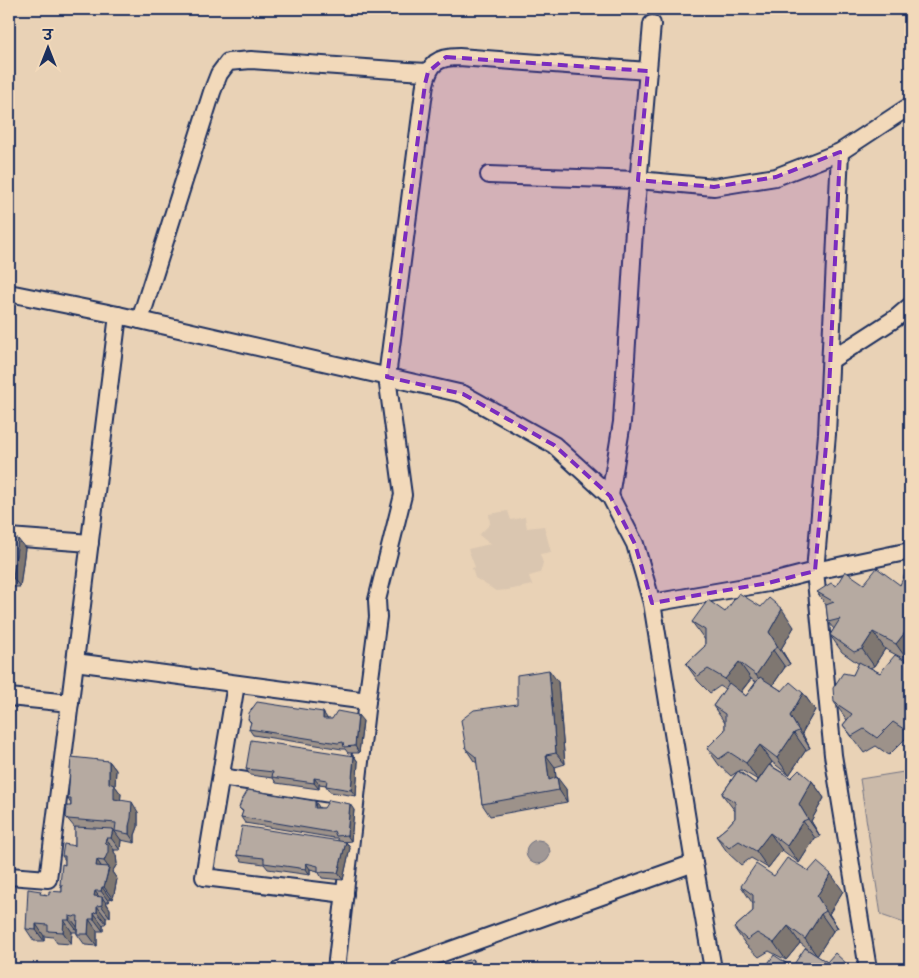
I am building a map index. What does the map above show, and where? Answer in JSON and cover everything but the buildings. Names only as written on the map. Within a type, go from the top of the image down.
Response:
[{"type":"street","points":[[610,496],[622,422],[634,230],[652,24]]},
{"type":"street","points":[[336,969],[378,617],[377,600],[402,495],[387,377],[428,72],[435,63],[446,57],[648,71]]},
{"type":"street","points":[[140,320],[212,92],[219,74],[228,62],[251,60],[428,72]]},
{"type":"street","points":[[489,175],[638,180],[714,187],[776,177],[840,152],[910,106]]},
{"type":"street","points":[[840,152],[827,434],[815,571],[833,755],[868,969]]},
{"type":"street","points":[[9,293],[118,315],[463,394],[554,445],[610,496],[635,544],[652,603],[713,969]]},
{"type":"street","points":[[831,360],[896,318],[910,306]]},
{"type":"street","points":[[9,876],[48,879],[118,315]]},
{"type":"street","points":[[9,537],[90,543]]},
{"type":"street","points":[[652,603],[768,584],[815,571],[910,551]]},
{"type":"street","points":[[75,662],[367,701]]},
{"type":"street","points":[[236,684],[204,877],[345,894]]},
{"type":"street","points":[[9,697],[70,703]]},
{"type":"street","points":[[221,777],[356,798]]},
{"type":"street","points":[[398,969],[694,863]]},
{"type":"highlighted area","points":[[446,57],[648,71],[638,180],[714,187],[776,177],[840,152],[827,434],[815,571],[768,583],[652,603],[635,544],[610,496],[554,445],[463,394],[387,377],[425,84],[428,72]]},
{"type":"shaded area","points":[[508,511],[511,520],[525,517],[527,528],[544,526],[551,552],[540,554],[543,563],[540,573],[529,576],[532,585],[496,591],[475,578],[472,568],[475,567],[468,549],[490,544],[479,535],[490,524],[489,514]]},
{"type":"shaded area","points":[[910,771],[910,925],[881,915],[860,779]]},
{"type":"shaded area","points":[[538,840],[547,843],[550,852],[547,861],[538,864],[529,861],[526,852],[529,843]]}]
